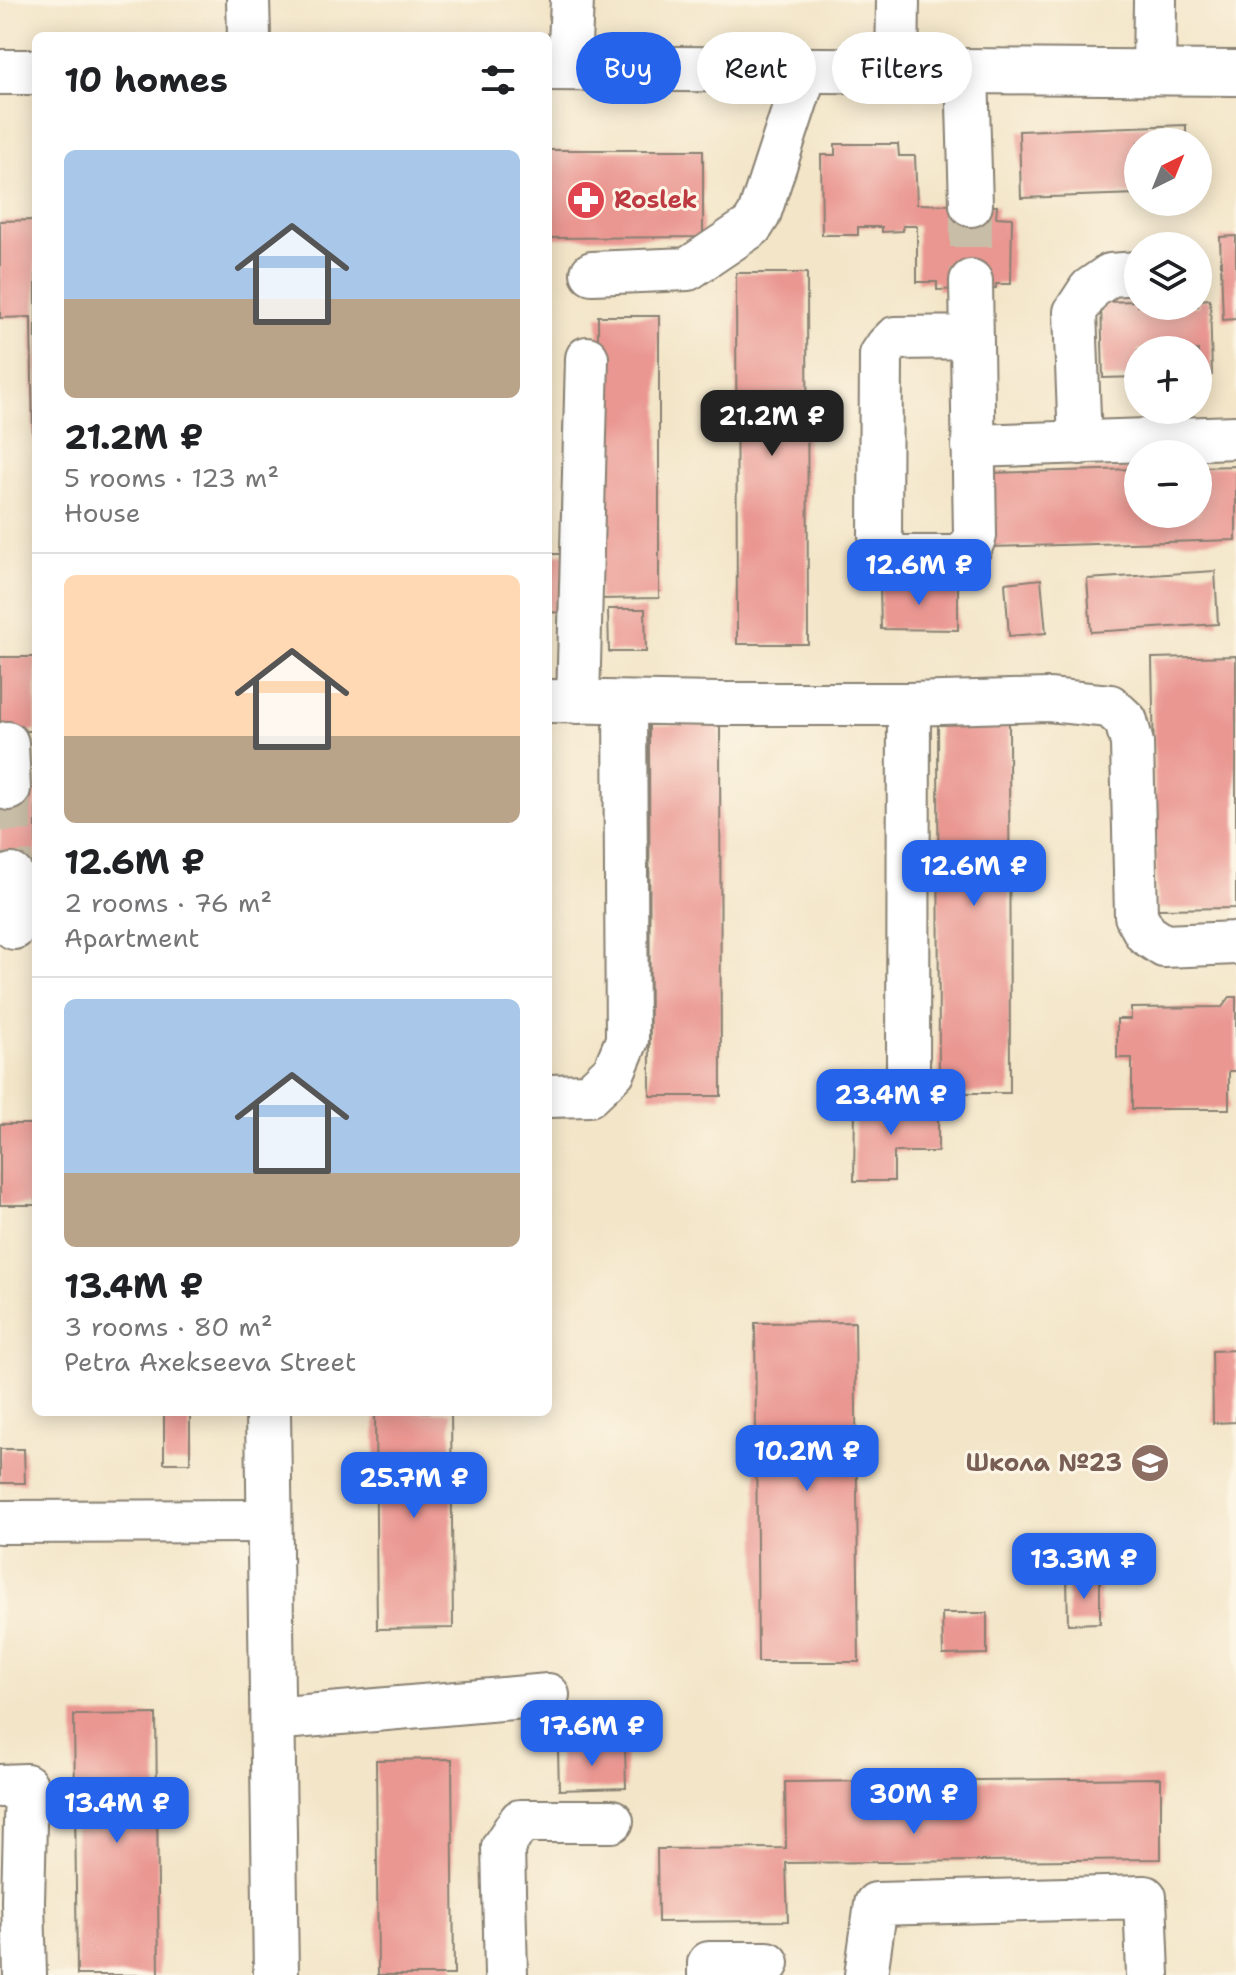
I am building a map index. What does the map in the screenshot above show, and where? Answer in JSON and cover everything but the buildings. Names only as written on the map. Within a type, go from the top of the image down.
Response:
[{"type":"main road","points":[[559,68],[697,70]]},
{"type":"main road","points":[[0,72],[32,72]]},
{"type":"main road","points":[[972,72],[1236,73]]},
{"type":"main road","points":[[268,1416],[276,1975]]},
{"type":"street","points":[[248,0],[249,32]]},
{"type":"street","points":[[559,68],[572,0]]},
{"type":"street","points":[[898,0],[898,32]]},
{"type":"street","points":[[1154,73],[1155,0]]},
{"type":"street","points":[[592,273],[688,269],[752,226],[759,215],[795,104]]},
{"type":"street","points":[[968,104],[971,205]]},
{"type":"street","points":[[1080,443],[1075,312],[1090,289],[1110,275],[1124,274]]},
{"type":"street","points":[[971,281],[972,337],[973,446],[975,536],[971,546],[960,557],[895,557],[880,536],[881,355],[895,338],[972,337]]},
{"type":"street","points":[[587,358],[563,702],[909,704],[1048,700],[1110,706],[1126,721],[1132,743],[1136,916],[1146,934],[1164,946],[1236,943]]},
{"type":"street","points":[[973,446],[1080,443],[1232,432]]},
{"type":"street","points":[[552,1096],[589,1095],[614,1071],[627,1040],[625,704]]},
{"type":"street","points":[[908,1066],[909,704]]},
{"type":"street","points":[[7,743],[9,789]]},
{"type":"street","points":[[12,875],[17,928]]},
{"type":"street","points":[[0,1522],[269,1521]]},
{"type":"street","points":[[272,1719],[548,1695]]},
{"type":"street","points":[[0,1786],[26,1785],[12,1901],[25,1975]]},
{"type":"street","points":[[506,1975],[503,1847],[511,1834],[520,1821],[612,1821]]},
{"type":"street","points":[[866,1975],[876,1904],[1145,1897],[1148,1975]]},
{"type":"street","points":[[709,1975],[709,1963],[768,1963]]},
{"type":"tunnel","points":[[971,205],[971,281]]},
{"type":"tunnel","points":[[9,789],[12,875]]},
{"type":"place","name":"Roslek","points":[[586,200]]},
{"type":"place","name":"Школа №23","points":[[1150,1463]]}]
